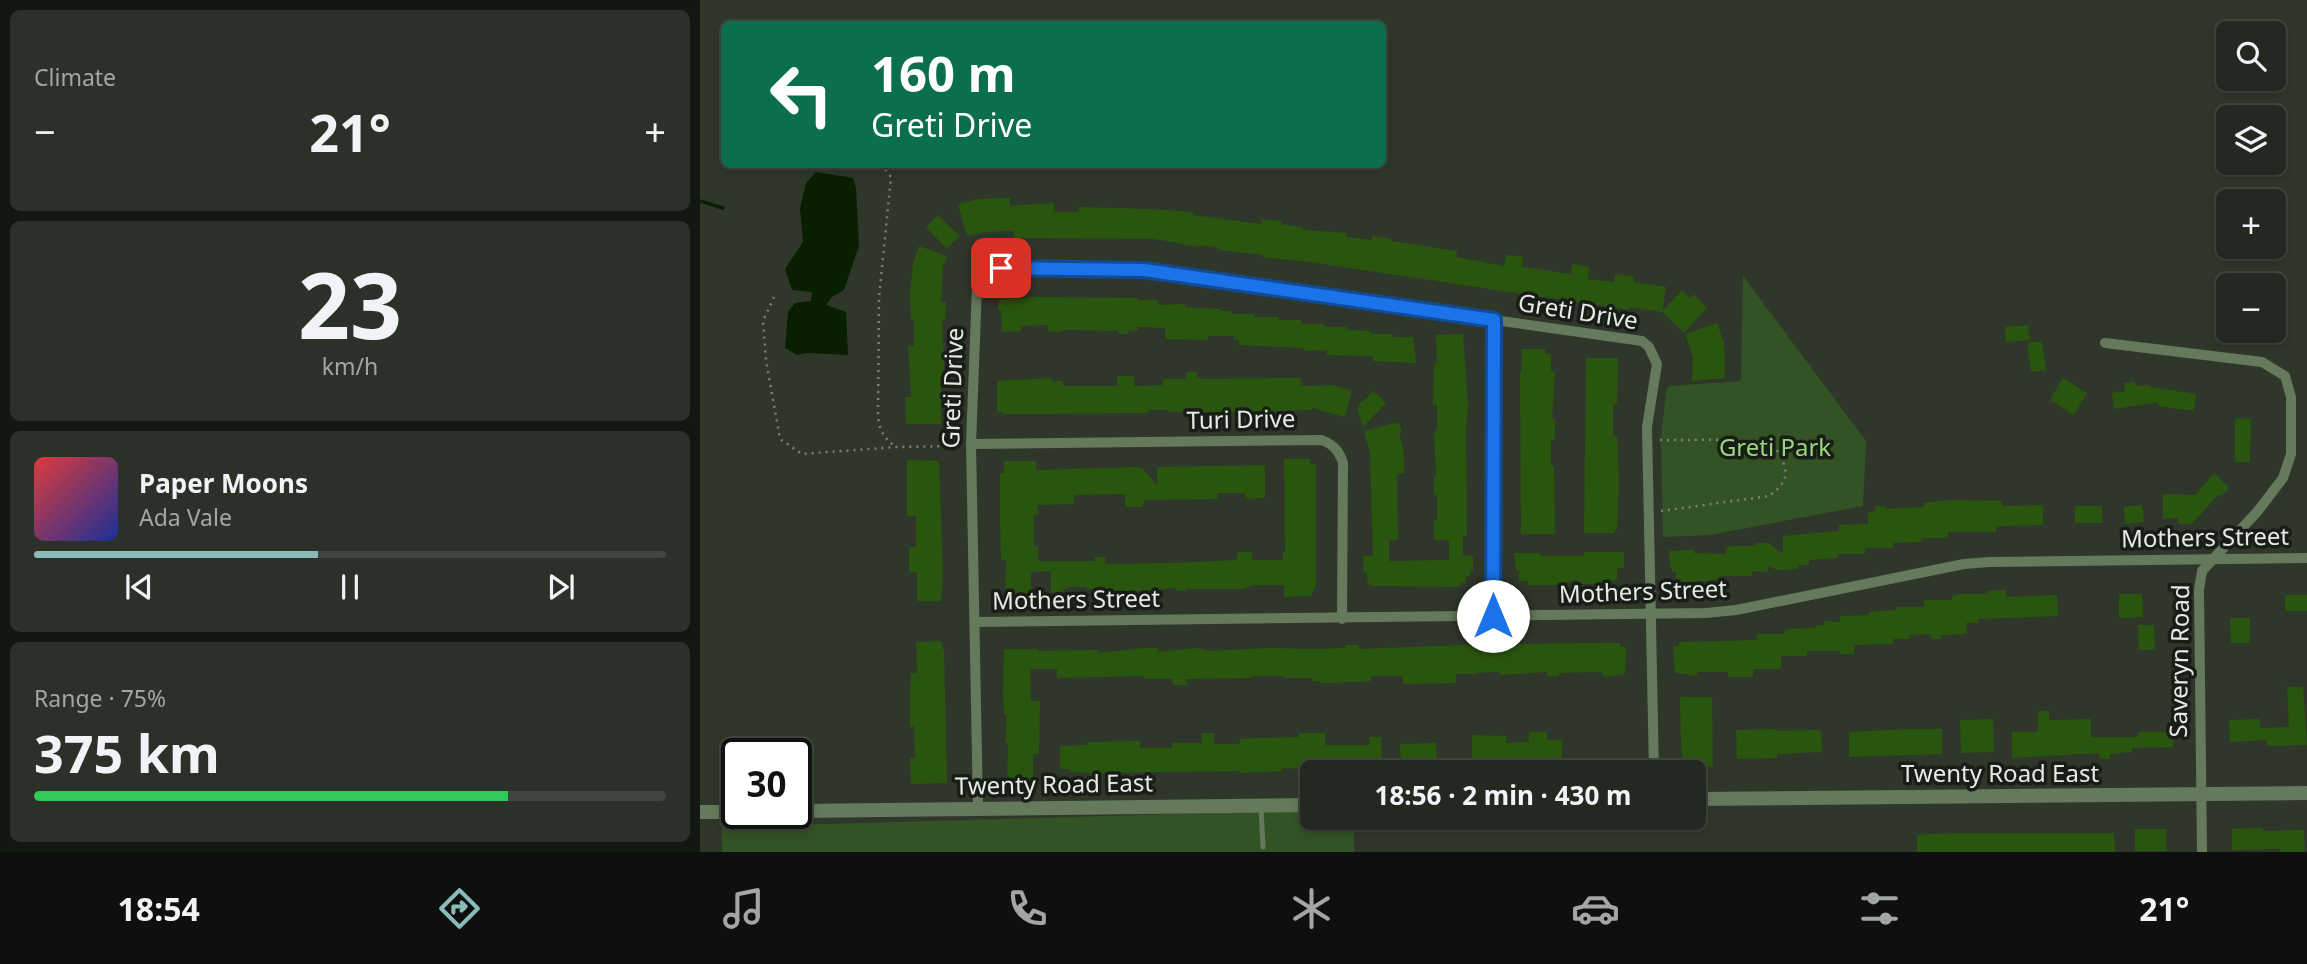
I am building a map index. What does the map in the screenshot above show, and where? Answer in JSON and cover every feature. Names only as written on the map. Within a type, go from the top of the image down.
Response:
[{"type":"street","name":"Greti Drive","points":[[978,809],[971,444],[977,286],[983,274],[1001,268],[1144,270],[1642,341],[1649,347],[1657,364],[1647,427],[1654,760]]},
{"type":"street","points":[[1493,616],[1494,320]]},
{"type":"street","name":"Saveryn Road","points":[[2105,343],[2262,362],[2284,376],[2291,397],[2291,454],[2283,478],[2257,512],[2202,571],[2199,590],[2202,852]]},
{"type":"street","name":"Turi Drive","points":[[971,444],[1322,440],[1329,443],[1336,447],[1343,463],[1342,619]]},
{"type":"street","name":"Mothers Street","points":[[975,622],[1706,613],[1736,610],[1951,567],[1990,562],[2307,558]]},
{"type":"street","name":"Twenty Road East","points":[[1706,799],[2307,793]]},
{"type":"street","name":"Twenty Road East","points":[[812,811],[1300,805]]},
{"type":"street","points":[[700,812],[721,812]]},
{"type":"lane","points":[[1261,805],[1263,847]]},
{"type":"path","points":[[884,168],[891,177],[879,298],[878,417],[885,439],[896,447]]},
{"type":"path","points":[[774,297],[763,321],[766,360],[780,439],[802,454],[896,447],[958,446]]},
{"type":"path","points":[[1660,440],[1755,442],[1772,447],[1781,456],[1786,472],[1780,487],[1769,496],[1661,511]]},
{"type":"green space","name":"Greti Park","points":[[1743,276],[1866,441],[1863,506],[1710,535],[1663,537],[1661,437],[1666,392],[1669,386],[1741,381]]},
{"type":"green space","points":[[1300,810],[1300,830],[1354,830],[1354,852],[722,852],[722,829],[812,829],[812,824]]},
{"type":"shaded area","points":[[816,172],[853,178],[856,188],[859,246],[844,290],[832,297],[826,305],[846,312],[848,355],[797,355],[785,348],[788,312],[795,303],[811,301],[812,292],[792,290],[785,269],[803,242],[800,208],[806,183]]},
{"type":"building","points":[[1010,198],[1010,206],[1054,203],[1054,212],[1079,212],[1079,207],[1150,209],[1193,212],[1193,215],[1261,224],[1262,219],[1282,221],[1281,224],[1303,227],[1302,230],[1347,233],[1346,237],[1372,240],[1372,236],[1457,251],[1456,257],[1504,266],[1506,255],[1523,257],[1522,267],[1571,274],[1572,264],[1589,267],[1588,279],[1614,282],[1615,274],[1635,277],[1634,282],[1666,287],[1662,311],[1682,290],[1690,298],[1694,294],[1707,308],[1684,333],[1662,312],[1630,307],[1630,310],[1263,257],[1199,245],[1154,239],[1015,238],[1013,231],[967,236],[958,204],[979,199]]},
{"type":"building","points":[[938,215],[960,236],[947,249],[926,227]]},
{"type":"building","points":[[919,246],[947,256],[943,266],[941,302],[946,302],[945,320],[942,320],[944,362],[941,424],[906,424],[905,397],[911,397],[908,346],[914,346],[910,294],[913,264]]},
{"type":"building","points":[[1035,297],[1158,300],[1158,305],[1185,304],[1185,307],[1231,311],[1231,314],[1278,317],[1278,320],[1301,320],[1301,324],[1324,324],[1324,327],[1347,327],[1347,330],[1370,331],[1372,334],[1413,337],[1416,363],[1373,361],[1373,356],[1327,355],[1327,350],[1304,351],[1304,348],[1239,345],[1239,340],[1234,340],[1234,336],[1208,336],[1208,340],[1165,339],[1165,328],[1138,327],[1138,330],[1128,331],[1128,334],[1118,334],[1118,331],[1048,331],[1048,325],[1021,326],[1021,331],[1002,332],[998,300]]},
{"type":"building","points":[[1717,323],[1724,343],[1725,378],[1692,381],[1693,357],[1685,334]]},
{"type":"building","points":[[2028,325],[2030,340],[2006,342],[2005,327]]},
{"type":"building","points":[[1463,334],[1468,403],[1467,536],[1463,536],[1463,555],[1473,556],[1473,571],[1470,571],[1470,576],[1466,576],[1466,583],[1461,583],[1460,587],[1371,586],[1371,583],[1368,584],[1367,573],[1364,573],[1363,556],[1373,556],[1370,453],[1364,431],[1399,422],[1402,432],[1399,432],[1404,453],[1404,473],[1397,473],[1398,540],[1389,540],[1389,561],[1449,560],[1449,540],[1434,540],[1434,520],[1437,520],[1437,495],[1434,495],[1434,431],[1437,431],[1437,405],[1433,405],[1434,363],[1437,363],[1436,335]]},
{"type":"building","points":[[2042,341],[2046,370],[2031,372],[2027,343]]},
{"type":"building","points":[[1522,349],[1545,349],[1545,354],[1551,354],[1551,372],[1555,372],[1552,419],[1555,419],[1555,439],[1551,440],[1551,466],[1554,466],[1555,534],[1521,534]]},
{"type":"building","points":[[1586,358],[1618,358],[1617,404],[1613,404],[1613,436],[1617,436],[1619,483],[1617,529],[1614,533],[1584,533]]},
{"type":"building","points":[[1186,372],[1197,372],[1197,377],[1203,379],[1301,378],[1301,386],[1333,385],[1352,391],[1345,417],[1312,408],[1253,412],[997,412],[997,381],[1052,378],[1052,381],[1063,381],[1063,386],[1117,386],[1117,376],[1134,376],[1134,386],[1163,385],[1163,379],[1186,379]]},
{"type":"building","points":[[2063,378],[2087,393],[2074,415],[2050,400]]},
{"type":"building","points":[[2134,382],[2137,386],[2150,385],[2196,394],[2194,411],[2158,406],[2159,402],[2114,409],[2112,393],[2125,391],[2124,383]]},
{"type":"building","points":[[1373,391],[1386,403],[1363,427],[1357,407]]},
{"type":"building","points":[[2235,418],[2251,419],[2250,462],[2235,462]]},
{"type":"building","points":[[1284,459],[1310,459],[1310,464],[1316,464],[1316,587],[1312,596],[1284,597],[1284,585],[1186,591],[1178,591],[1175,588],[1095,591],[1087,587],[1068,587],[1063,589],[1063,593],[1051,593],[1051,571],[1031,572],[1031,597],[1005,598],[1006,560],[1001,560],[1000,515],[1000,473],[1004,473],[1004,461],[1036,461],[1036,470],[1137,467],[1143,469],[1157,485],[1157,467],[1265,465],[1265,498],[1245,499],[1245,493],[1218,493],[1218,499],[1145,500],[1142,507],[1125,507],[1125,494],[1074,495],[1074,504],[1037,505],[1038,515],[1034,515],[1034,546],[1038,546],[1038,561],[1095,561],[1095,557],[1105,557],[1106,564],[1236,560],[1238,552],[1252,552],[1252,560],[1283,560]]},
{"type":"building","points":[[907,460],[939,461],[943,576],[941,601],[917,601],[917,572],[909,572],[909,547],[916,547],[916,516],[907,516]]},
{"type":"building","points":[[2214,473],[2229,488],[2221,496],[2219,494],[2192,524],[2178,524],[2178,518],[2163,519],[2163,494],[2196,495]]},
{"type":"building","points":[[1951,500],[2002,501],[2002,506],[2043,505],[2043,525],[1996,526],[1996,532],[1948,532],[1948,538],[1921,538],[1921,542],[1893,543],[1893,548],[1865,548],[1865,554],[1838,554],[1838,558],[1809,560],[1809,565],[1798,565],[1798,569],[1777,570],[1768,566],[1768,572],[1752,571],[1752,575],[1748,576],[1722,576],[1707,581],[1676,580],[1676,572],[1672,572],[1670,568],[1669,551],[1694,550],[1694,553],[1726,554],[1726,548],[1732,546],[1769,543],[1783,554],[1783,536],[1839,531],[1839,525],[1868,524],[1868,512],[1875,512],[1875,506],[1885,506],[1885,509],[1924,507],[1924,503]]},
{"type":"building","points":[[2142,505],[2144,522],[2125,524],[2124,507]]},
{"type":"building","points":[[2075,506],[2102,506],[2102,523],[2075,523]]},
{"type":"building","points":[[1584,552],[1624,552],[1624,568],[1617,568],[1617,580],[1612,580],[1611,584],[1577,584],[1577,579],[1562,585],[1528,585],[1528,581],[1519,581],[1514,553],[1584,556]]},
{"type":"building","points":[[2006,590],[2006,597],[2057,595],[2058,616],[1978,619],[1978,623],[1966,623],[1967,634],[1941,635],[1941,639],[1931,639],[1931,634],[1910,635],[1910,639],[1893,639],[1893,644],[1854,645],[1854,654],[1840,654],[1840,651],[1807,651],[1807,656],[1781,656],[1781,669],[1753,669],[1753,677],[1728,677],[1728,672],[1697,672],[1697,676],[1675,673],[1673,646],[1679,646],[1679,642],[1757,640],[1757,634],[1785,634],[1785,630],[1816,628],[1816,625],[1824,625],[1824,621],[1840,622],[1840,616],[1869,615],[1869,612],[1896,610],[1896,607],[1924,607],[1924,600],[1952,600],[1952,596],[1960,594],[1987,594],[1987,591]]},
{"type":"building","points":[[2119,594],[2142,594],[2143,617],[2119,618]]},
{"type":"building","points":[[2285,595],[2307,595],[2307,611],[2285,611]]},
{"type":"building","points":[[2230,618],[2250,618],[2250,643],[2231,643]]},
{"type":"building","points":[[2138,625],[2154,625],[2155,650],[2139,650]]},
{"type":"building","points":[[939,641],[944,650],[947,783],[911,784],[910,758],[915,758],[914,726],[910,727],[910,701],[911,673],[917,673],[916,642]]},
{"type":"building","points":[[1620,643],[1620,647],[1626,647],[1625,674],[1603,677],[1602,672],[1559,673],[1559,676],[1547,676],[1547,672],[1500,675],[1500,672],[1456,674],[1456,683],[1403,684],[1403,676],[1371,676],[1371,681],[1321,683],[1312,681],[1312,678],[1251,676],[1186,679],[1187,685],[1173,685],[1172,679],[1144,679],[1144,676],[1057,678],[1057,669],[1030,669],[1031,701],[1040,701],[1039,753],[1033,754],[1033,783],[1007,784],[1004,649],[1099,650],[1099,653],[1144,648],[1158,648],[1158,652],[1196,648],[1212,651],[1346,648],[1346,645],[1359,645],[1359,649]]},
{"type":"building","points":[[2287,687],[2303,687],[2307,745],[2267,746],[2267,740],[2230,742],[2229,720],[2260,719],[2260,728],[2289,727]]},
{"type":"building","points":[[1680,697],[1712,697],[1713,767],[1706,767],[1706,760],[1683,760]]},
{"type":"building","points":[[2038,711],[2049,711],[2049,720],[2091,719],[2091,737],[2138,737],[2138,732],[2173,732],[2173,747],[2132,748],[2132,752],[2110,754],[2110,759],[2099,759],[2099,753],[2012,758],[2012,732],[2038,732]]},
{"type":"building","points":[[1993,719],[1994,752],[1961,753],[1960,720]]},
{"type":"building","points":[[1942,729],[1942,754],[1849,757],[1849,732]]},
{"type":"building","points":[[1736,730],[1821,730],[1822,752],[1777,754],[1777,758],[1737,759]]},
{"type":"building","points":[[1529,732],[1547,732],[1547,740],[1562,740],[1562,760],[1472,760],[1472,735],[1506,736],[1506,743],[1529,742]]},
{"type":"building","points":[[1202,733],[1214,733],[1214,744],[1240,744],[1239,739],[1299,737],[1299,733],[1325,733],[1325,745],[1370,745],[1369,737],[1381,737],[1382,760],[1300,760],[1300,769],[1240,773],[1099,773],[1060,769],[1060,746],[1087,745],[1087,742],[1140,741],[1140,748],[1172,748],[1172,743],[1202,743]]},
{"type":"building","points":[[1436,743],[1437,760],[1401,760],[1400,744]]},
{"type":"building","points":[[2263,828],[2263,831],[2304,830],[2305,852],[2280,852],[2280,849],[2232,850],[2232,829]]},
{"type":"building","points":[[2135,829],[2166,829],[2166,851],[2135,851]]},
{"type":"building","points":[[2114,833],[2115,852],[1917,852],[1917,835]]},
{"type":"waterway","points":[[700,201],[723,208]]},
{"type":"route","points":[[1001,268],[1144,270],[1494,320],[1493,616]]}]
